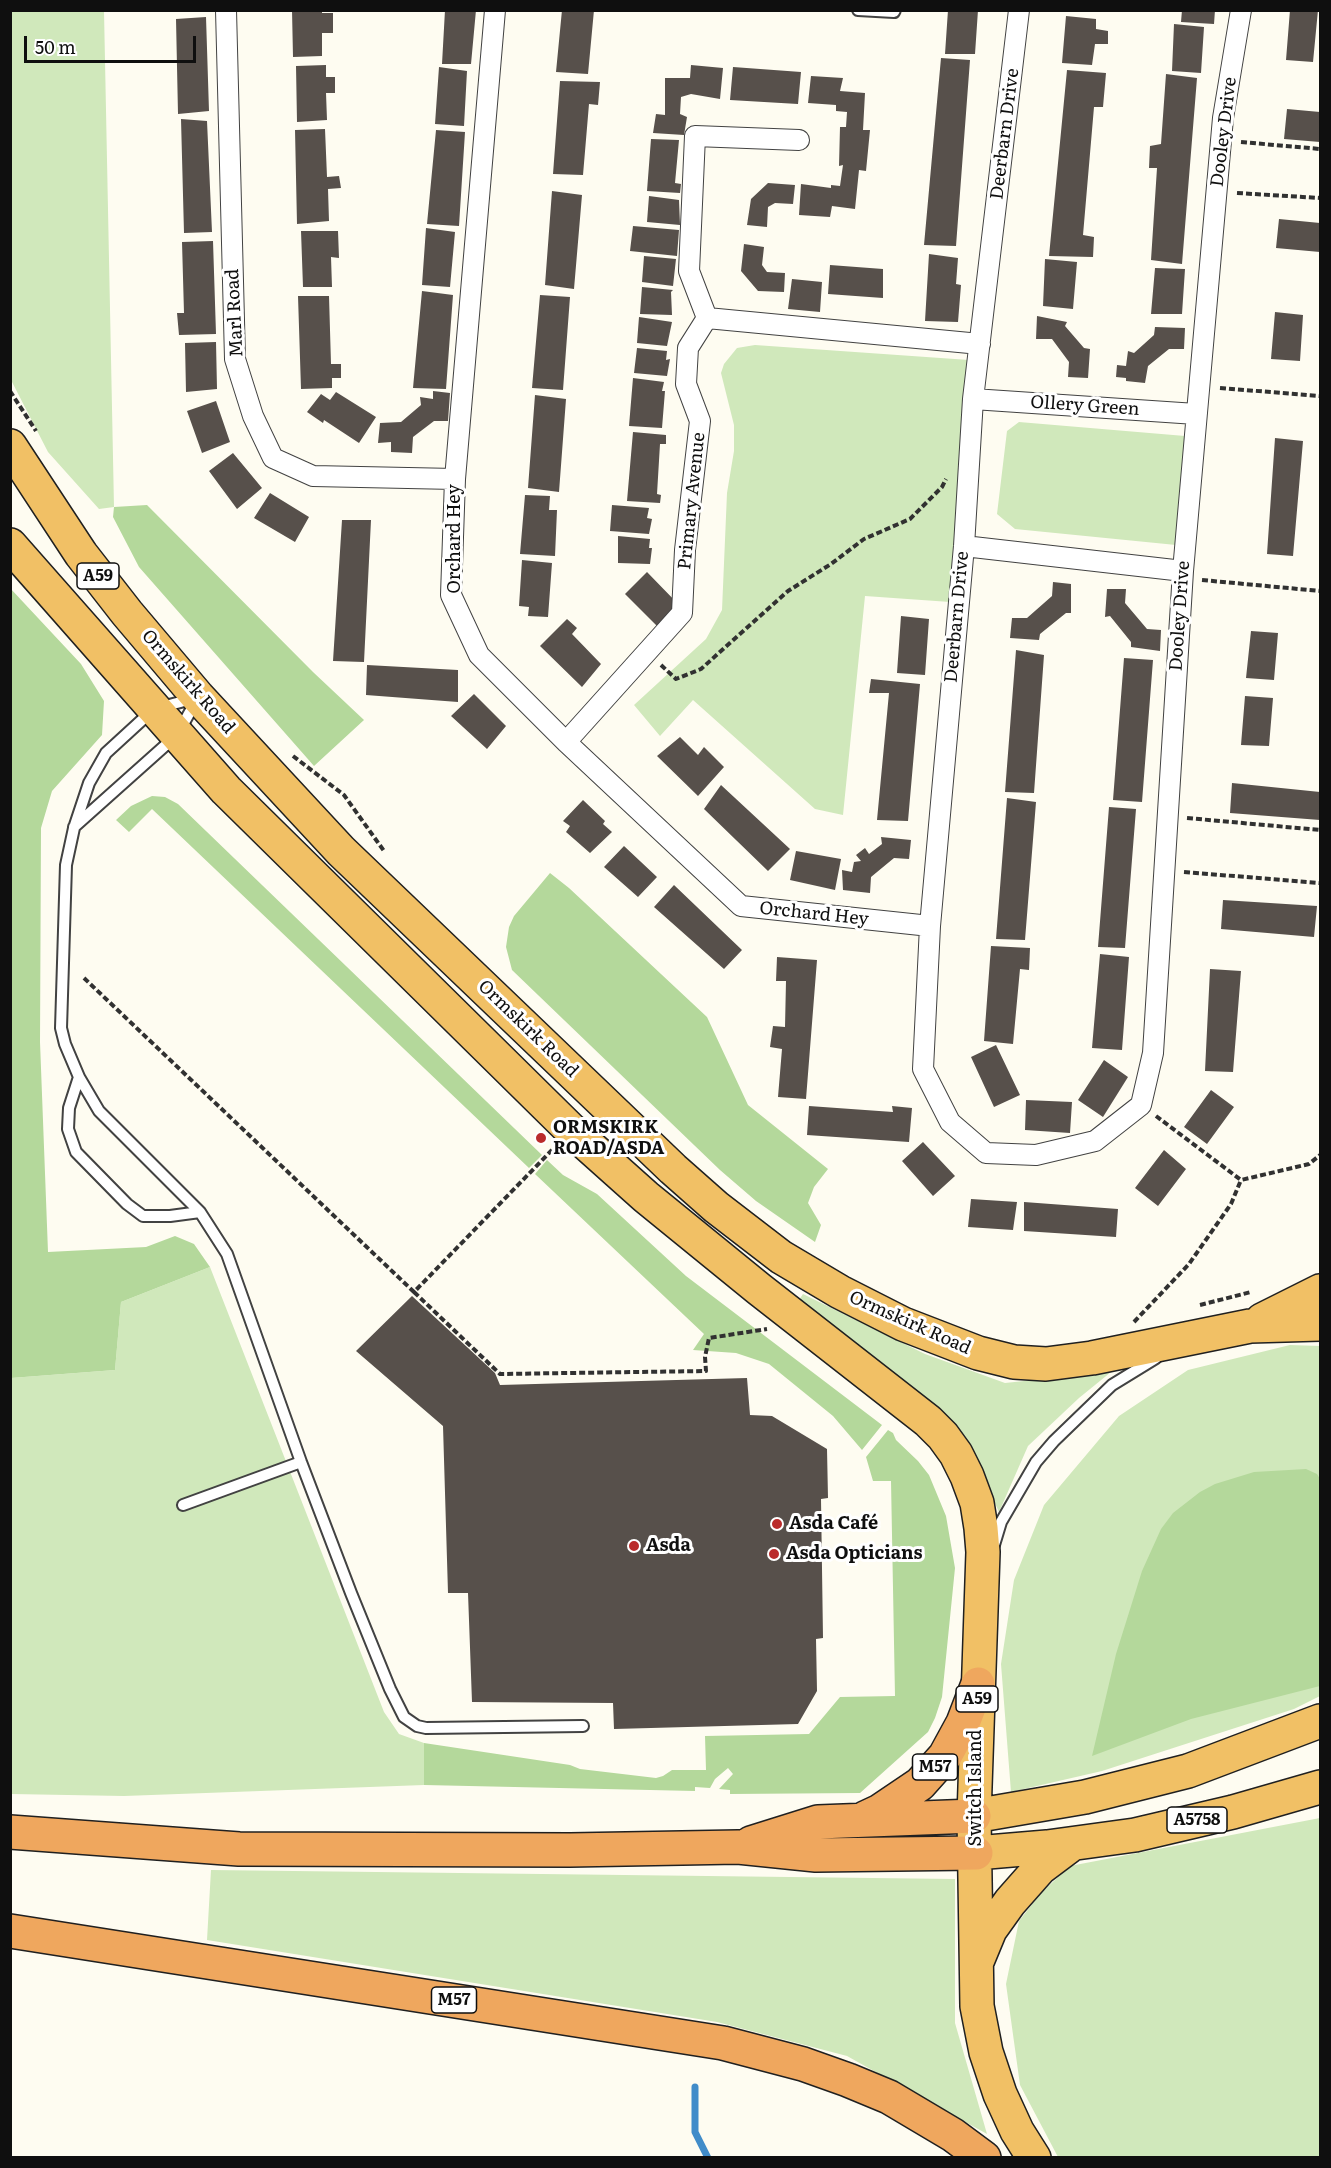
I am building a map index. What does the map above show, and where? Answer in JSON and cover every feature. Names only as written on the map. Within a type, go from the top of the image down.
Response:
[{"type":"highway","name":"Ormskirk Road","points":[[26,442],[81,554],[198,697],[341,851],[673,1169],[716,1207],[781,1257],[840,1292],[903,1324],[978,1353],[1014,1362],[1046,1364],[1081,1360],[1194,1323]]},
{"type":"highway","name":"A59","points":[[10,545],[69,609],[226,790],[571,1130],[654,1204],[928,1421],[943,1436],[956,1454],[977,1503],[981,1528],[982,1583]]},
{"type":"highway","points":[[1250,1326],[1320,1291]]},
{"type":"highway","name":"Switch Island","points":[[1194,1323],[1250,1326],[1320,1324]]},
{"type":"highway","name":"Switch Island","points":[[982,1583],[974,1816],[977,2006],[986,2052],[1000,2094],[1017,2131],[1034,2157]]},
{"type":"highway","name":"M57","points":[[858,1821],[880,1811],[920,1784],[945,1756],[963,1723],[978,1684]]},
{"type":"highway","points":[[974,1816],[1085,1797],[1188,1771],[1320,1721]]},
{"type":"highway","name":"A5758","points":[[1072,1844],[1135,1835],[1233,1812],[1320,1787]]},
{"type":"highway","name":"M57","points":[[738,1847],[818,1822],[974,1816]]},
{"type":"highway","name":"M57","points":[[10,1832],[238,1849],[570,1850],[738,1847],[816,1855],[976,1853]]},
{"type":"highway","points":[[976,1853],[1072,1844]]},
{"type":"highway","points":[[976,1964],[990,1930],[1010,1902],[1040,1868],[1072,1844]]},
{"type":"highway","name":"M57","points":[[10,1932],[723,2043],[803,2064],[889,2097],[953,2135],[984,2157]]},
{"type":"street","name":"Marl Road","points":[[226,10],[235,359],[253,416],[273,458],[314,476],[455,479]]},
{"type":"street","name":"Orchard Hey","points":[[495,10],[455,479],[451,595],[479,656],[566,742],[741,906],[930,926]]},
{"type":"street","name":"Deerbarn Drive","points":[[1019,10],[973,399],[964,546],[930,926],[923,1069],[950,1122],[986,1152],[1036,1155],[1095,1141],[1141,1105]]},
{"type":"street","name":"Dooley Drive","points":[[1141,1105],[1153,1053],[1183,574],[1216,191],[1221,140],[1241,10]]},
{"type":"street","points":[[799,140],[695,136],[689,271],[707,318],[980,345]]},
{"type":"street","name":"Primary Avenue","points":[[566,742],[682,613],[685,550],[700,421],[686,384],[688,348],[707,318]]},
{"type":"street","name":"Ollery Green","points":[[973,399],[1197,414]]},
{"type":"street","points":[[964,546],[1183,574]]},
{"type":"lane","points":[[858,10],[894,12],[896,10]]},
{"type":"lane","points":[[198,697],[154,709],[106,753],[89,783],[74,828],[66,865],[61,1028],[79,1077],[99,1111],[200,1212],[227,1254],[301,1462],[377,1657],[404,1717],[417,1726],[426,1728],[582,1726]]},
{"type":"lane","points":[[74,828],[177,735],[198,697]]},
{"type":"lane","points":[[79,1077],[69,1108],[68,1129],[76,1152],[127,1204],[143,1216],[170,1216],[200,1212]]},
{"type":"lane","name":"Switch Island","points":[[982,1583],[1001,1522],[1036,1462],[1053,1441],[1112,1385],[1149,1362],[1194,1323]]},
{"type":"lane","points":[[183,1505],[301,1462]]},
{"type":"path","points":[[1221,140],[1320,149]]},
{"type":"path","points":[[1216,191],[1320,198]]},
{"type":"path","points":[[1199,387],[1320,396]]},
{"type":"path","points":[[10,391],[26,442]]},
{"type":"path","points":[[647,652],[676,680],[701,669],[788,591],[831,564],[864,539],[910,519],[942,487],[953,460],[969,460]]},
{"type":"path","points":[[1183,574],[1320,591]]},
{"type":"path","points":[[291,755],[344,795],[388,858]]},
{"type":"path","points":[[1168,817],[1320,830]]},
{"type":"path","points":[[1164,870],[1320,883]]},
{"type":"path","points":[[84,978],[500,1374],[706,1371],[705,1357],[709,1338],[774,1327]]},
{"type":"path","points":[[1141,1105],[1241,1180]]},
{"type":"path","points":[[414,1292],[571,1130]]},
{"type":"path","points":[[1241,1180],[1309,1164],[1320,1155]]},
{"type":"path","points":[[1140,1322],[1131,1325],[1189,1264],[1231,1204],[1241,1180]]},
{"type":"path","points":[[1194,1323],[1261,1290]]},
{"type":"green space","points":[[11,10],[104,11],[114,507],[99,509],[48,452],[11,380]]},
{"type":"green space","points":[[755,345],[969,360],[950,602],[865,596],[843,815],[815,809],[693,700],[660,736],[634,705],[706,639],[722,610],[727,493],[734,451],[734,425],[721,373],[724,364],[737,348]]},
{"type":"green space","points":[[1019,422],[1185,436],[1182,536],[1176,545],[1015,529],[997,514],[1007,431]]},
{"type":"green space","points":[[147,505],[364,720],[314,766],[139,567],[113,517],[114,507]]},
{"type":"green space","points":[[10,588],[81,664],[104,701],[102,735],[52,791],[41,828],[40,1042],[48,1252],[146,1247],[175,1236],[194,1244],[210,1267],[121,1302],[115,1370],[11,1378]]},
{"type":"green space","points":[[152,796],[165,797],[178,804],[542,1155],[529,1168],[152,809],[129,832],[116,820],[131,806]]},
{"type":"green space","points":[[550,873],[707,1017],[748,1105],[828,1169],[814,1187],[808,1203],[821,1225],[815,1242],[756,1201],[720,1170],[512,970],[506,947],[509,927],[514,916]]},
{"type":"green space","points":[[547,1160],[563,1175],[597,1194],[686,1276],[882,1425],[862,1450],[833,1416],[769,1364],[736,1353],[693,1350],[704,1334],[535,1174]]},
{"type":"green space","points":[[210,1267],[384,1712],[399,1734],[424,1743],[424,1785],[124,1796],[11,1794],[11,1378],[115,1370],[121,1302]]},
{"type":"green space","points":[[803,1294],[925,1354],[1005,1383],[1111,1372],[1079,1398],[1028,1446],[999,1512],[976,1462],[795,1306]]},
{"type":"green space","points":[[1290,1345],[1320,1346],[1320,1696],[1294,1709],[1102,1771],[1011,1792],[1001,1664],[1014,1580],[1044,1505],[1119,1416],[1188,1370]]},
{"type":"green space","points":[[888,1430],[929,1475],[946,1516],[955,1568],[942,1697],[935,1718],[928,1732],[860,1793],[730,1794],[730,1790],[719,1789],[733,1774],[728,1768],[715,1779],[710,1788],[695,1787],[695,1791],[424,1785],[424,1743],[570,1765],[580,1769],[656,1778],[672,1770],[706,1770],[705,1736],[809,1734],[840,1697],[895,1696],[891,1481],[873,1481],[866,1457]]},
{"type":"green space","points":[[1306,1469],[1317,1474],[1320,1479],[1320,1686],[1191,1719],[1092,1756],[1116,1654],[1142,1571],[1161,1529],[1173,1513],[1200,1492],[1215,1484],[1254,1472]]},
{"type":"green space","points":[[1320,1818],[1320,2157],[1058,2157],[1020,2085],[1006,1984],[1019,1921],[1041,1893],[1070,1866]]},
{"type":"green space","points":[[211,1870],[955,1879],[955,2023],[987,2134],[847,2056],[717,2022],[207,1940]]},
{"type":"building","points":[[292,10],[322,10],[322,13],[333,13],[333,33],[322,33],[322,56],[293,57]]},
{"type":"building","points":[[445,10],[476,10],[471,64],[442,64]]},
{"type":"building","points":[[562,10],[594,10],[588,74],[556,72]]},
{"type":"building","points":[[948,10],[978,10],[975,54],[945,54]]},
{"type":"building","points":[[1182,10],[1215,10],[1214,24],[1181,22]]},
{"type":"building","points":[[1290,10],[1318,10],[1313,62],[1286,60]]},
{"type":"building","points":[[1066,16],[1096,19],[1096,29],[1108,31],[1108,44],[1095,44],[1092,65],[1062,63]]},
{"type":"building","points":[[206,17],[209,111],[178,114],[176,19]]},
{"type":"building","points":[[1174,24],[1204,27],[1201,73],[1172,71]]},
{"type":"building","points":[[941,58],[970,60],[956,246],[924,245]]},
{"type":"building","points":[[326,65],[326,77],[335,77],[335,93],[326,93],[327,120],[297,122],[296,66]]},
{"type":"building","points":[[691,65],[723,68],[720,99],[691,94],[681,97],[680,114],[687,117],[684,135],[653,133],[656,114],[665,115],[665,78],[690,78]]},
{"type":"building","points":[[439,67],[467,71],[464,126],[435,124]]},
{"type":"building","points":[[733,67],[801,72],[798,104],[730,100]]},
{"type":"building","points":[[1067,70],[1106,73],[1103,107],[1094,107],[1083,235],[1094,237],[1093,257],[1049,256]]},
{"type":"building","points":[[1166,74],[1197,78],[1182,264],[1151,260],[1157,168],[1149,168],[1150,146],[1161,144]]},
{"type":"building","points":[[811,76],[843,78],[840,91],[865,93],[863,130],[870,130],[866,171],[859,170],[855,209],[832,206],[830,217],[799,215],[801,184],[831,188],[831,185],[840,186],[843,165],[839,166],[840,127],[846,127],[847,112],[836,111],[836,105],[808,103]]},
{"type":"building","points":[[560,81],[600,82],[598,105],[589,104],[583,175],[553,174]]},
{"type":"building","points":[[1287,109],[1320,112],[1320,142],[1284,139]]},
{"type":"building","points":[[181,119],[207,121],[212,232],[184,233]]},
{"type":"building","points":[[325,129],[327,177],[339,176],[341,188],[328,189],[329,221],[297,224],[295,130]]},
{"type":"building","points":[[436,130],[465,132],[459,226],[427,224]]},
{"type":"building","points":[[651,139],[679,140],[675,183],[681,184],[680,193],[647,191]]},
{"type":"building","points":[[768,183],[795,185],[793,204],[775,203],[768,207],[767,227],[747,225],[751,199]]},
{"type":"building","points":[[552,191],[582,195],[574,289],[545,285]]},
{"type":"building","points":[[649,196],[679,200],[680,225],[647,222]]},
{"type":"building","points":[[1279,219],[1320,223],[1320,252],[1276,248]]},
{"type":"building","points":[[633,226],[679,230],[677,256],[630,251]]},
{"type":"building","points":[[426,228],[455,232],[450,287],[422,285]]},
{"type":"building","points":[[301,231],[338,231],[339,258],[331,257],[332,287],[303,287]]},
{"type":"building","points":[[213,241],[216,334],[179,335],[177,313],[184,313],[182,242]]},
{"type":"building","points":[[744,244],[764,247],[762,265],[767,272],[785,273],[784,292],[758,291],[741,271]]},
{"type":"building","points":[[929,254],[958,258],[956,284],[961,285],[958,322],[925,321]]},
{"type":"building","points":[[644,256],[676,259],[673,286],[642,282]]},
{"type":"building","points":[[1045,259],[1077,262],[1073,309],[1043,306]]},
{"type":"building","points":[[830,265],[883,269],[883,298],[828,294]]},
{"type":"building","points":[[1155,268],[1185,269],[1182,314],[1151,314]]},
{"type":"building","points":[[792,279],[822,282],[820,312],[788,309]]},
{"type":"building","points":[[642,287],[673,290],[671,292],[672,315],[640,314]]},
{"type":"building","points":[[422,291],[453,295],[446,389],[413,388]]},
{"type":"building","points":[[540,295],[570,297],[563,390],[532,388]]},
{"type":"building","points":[[298,296],[329,296],[331,364],[341,364],[341,378],[332,378],[332,388],[301,389]]},
{"type":"building","points":[[1275,312],[1303,315],[1300,361],[1271,359]]},
{"type":"building","points":[[1037,316],[1067,322],[1065,326],[1084,348],[1090,349],[1088,378],[1068,377],[1069,362],[1052,339],[1036,339]]},
{"type":"building","points":[[639,317],[672,322],[667,346],[637,343]]},
{"type":"building","points":[[1155,327],[1185,328],[1184,349],[1169,349],[1148,366],[1145,383],[1126,381],[1126,378],[1116,377],[1117,365],[1126,366],[1128,351],[1134,353],[1154,335]]},
{"type":"building","points":[[216,342],[217,389],[186,392],[185,343]]},
{"type":"building","points":[[637,348],[667,351],[666,360],[670,359],[667,376],[634,373]]},
{"type":"building","points":[[633,378],[664,382],[662,428],[629,426]]},
{"type":"building","points":[[433,391],[450,393],[448,421],[434,421],[413,437],[412,453],[391,452],[391,442],[378,443],[380,423],[401,422],[421,405],[420,397],[433,399]]},
{"type":"building","points":[[336,392],[376,417],[359,443],[324,420],[323,423],[307,412],[321,394],[330,400]]},
{"type":"building","points":[[535,395],[566,399],[559,492],[528,488]]},
{"type":"building","points":[[216,401],[230,442],[202,453],[187,411]]},
{"type":"building","points":[[633,432],[666,435],[666,444],[660,444],[657,494],[661,495],[660,503],[627,501]]},
{"type":"building","points":[[1275,438],[1303,441],[1293,556],[1267,554]]},
{"type":"building","points":[[233,453],[262,488],[237,509],[209,471]]},
{"type":"building","points":[[270,493],[309,517],[295,542],[254,518]]},
{"type":"building","points":[[525,495],[550,496],[549,510],[557,510],[555,556],[520,554]]},
{"type":"building","points":[[612,505],[649,508],[647,518],[652,519],[649,534],[610,531]]},
{"type":"building","points":[[342,520],[371,520],[364,662],[333,661]]},
{"type":"building","points":[[618,536],[650,539],[649,548],[652,548],[650,564],[618,563]]},
{"type":"building","points":[[522,560],[552,563],[548,617],[528,616],[529,607],[519,606]]},
{"type":"building","points":[[647,572],[680,606],[658,627],[625,594]]},
{"type":"building","points":[[1053,582],[1071,584],[1071,613],[1066,613],[1040,634],[1039,640],[1010,638],[1012,618],[1027,618],[1052,596]]},
{"type":"building","points":[[1107,589],[1126,589],[1125,603],[1147,629],[1161,630],[1160,651],[1131,647],[1131,642],[1110,616],[1105,617]]},
{"type":"building","points":[[901,616],[929,619],[925,675],[897,673]]},
{"type":"building","points":[[567,619],[577,628],[572,634],[601,664],[582,687],[540,646]]},
{"type":"building","points":[[1251,631],[1278,633],[1274,680],[1246,678]]},
{"type":"building","points":[[1016,650],[1044,655],[1034,793],[1005,792]]},
{"type":"building","points":[[1124,658],[1153,660],[1142,802],[1113,800]]},
{"type":"building","points":[[367,665],[458,670],[458,702],[366,695]]},
{"type":"building","points":[[871,679],[920,684],[908,821],[877,820],[889,693],[869,693]]},
{"type":"building","points":[[474,694],[506,726],[487,749],[451,716]]},
{"type":"building","points":[[1245,696],[1273,698],[1269,746],[1241,745]]},
{"type":"building","points":[[680,737],[698,755],[704,747],[724,767],[698,796],[657,756]]},
{"type":"building","points":[[1232,783],[1320,792],[1320,820],[1230,813]]},
{"type":"building","points":[[721,785],[790,849],[768,871],[704,809]]},
{"type":"building","points":[[1007,798],[1036,802],[1025,940],[996,939]]},
{"type":"building","points":[[583,800],[605,821],[603,824],[612,832],[590,853],[566,832],[570,826],[563,821]]},
{"type":"building","points":[[1109,807],[1136,809],[1125,948],[1098,947]]},
{"type":"building","points":[[881,837],[911,840],[909,859],[894,858],[871,877],[870,893],[843,890],[842,870],[852,872],[854,862],[861,861],[856,855],[865,848],[869,854],[882,844]]},
{"type":"building","points":[[624,846],[657,877],[638,897],[604,867]]},
{"type":"building","points":[[796,851],[841,859],[835,890],[790,880]]},
{"type":"building","points":[[674,885],[742,950],[724,969],[654,907]]},
{"type":"building","points":[[1223,900],[1317,906],[1314,937],[1221,929]]},
{"type":"building","points":[[991,946],[1030,948],[1029,970],[1020,969],[1013,1044],[984,1041]]},
{"type":"building","points":[[1100,954],[1129,957],[1122,1050],[1092,1048]]},
{"type":"building","points":[[777,957],[817,960],[806,1099],[778,1097],[782,1049],[770,1047],[773,1026],[785,1027],[786,981],[776,981]]},
{"type":"building","points":[[1210,969],[1241,971],[1233,1072],[1205,1071]]},
{"type":"building","points":[[996,1045],[1020,1095],[994,1107],[971,1057]]},
{"type":"building","points":[[1104,1060],[1128,1077],[1103,1117],[1078,1100]]},
{"type":"building","points":[[1211,1090],[1234,1107],[1207,1144],[1184,1127]]},
{"type":"building","points":[[1026,1100],[1072,1102],[1070,1133],[1025,1130]]},
{"type":"building","points":[[809,1106],[893,1112],[892,1106],[912,1108],[909,1142],[807,1135]]},
{"type":"building","points":[[923,1142],[955,1176],[933,1196],[902,1161]]},
{"type":"building","points":[[1164,1150],[1186,1169],[1158,1206],[1135,1188]]},
{"type":"building","points":[[971,1199],[1017,1202],[1013,1230],[968,1227]]},
{"type":"building","points":[[1024,1202],[1118,1209],[1116,1237],[1024,1231]]},
{"type":"building","name":"Asda","points":[[412,1296],[495,1373],[500,1385],[747,1378],[750,1415],[772,1416],[827,1449],[828,1498],[821,1499],[823,1638],[816,1639],[817,1691],[798,1724],[614,1729],[613,1703],[472,1702],[468,1593],[448,1593],[443,1426],[356,1351]]},
{"type":"waterway","points":[[695,2087],[695,2132],[708,2158]]},
{"type":"place","name":"ORMSKIRK ROAD/ASDA","points":[[541,1138]]},
{"type":"place","name":"Asda Café","points":[[777,1524]]},
{"type":"place","name":"Asda","points":[[634,1546]]},
{"type":"place","name":"Asda Opticians","points":[[774,1554]]}]
